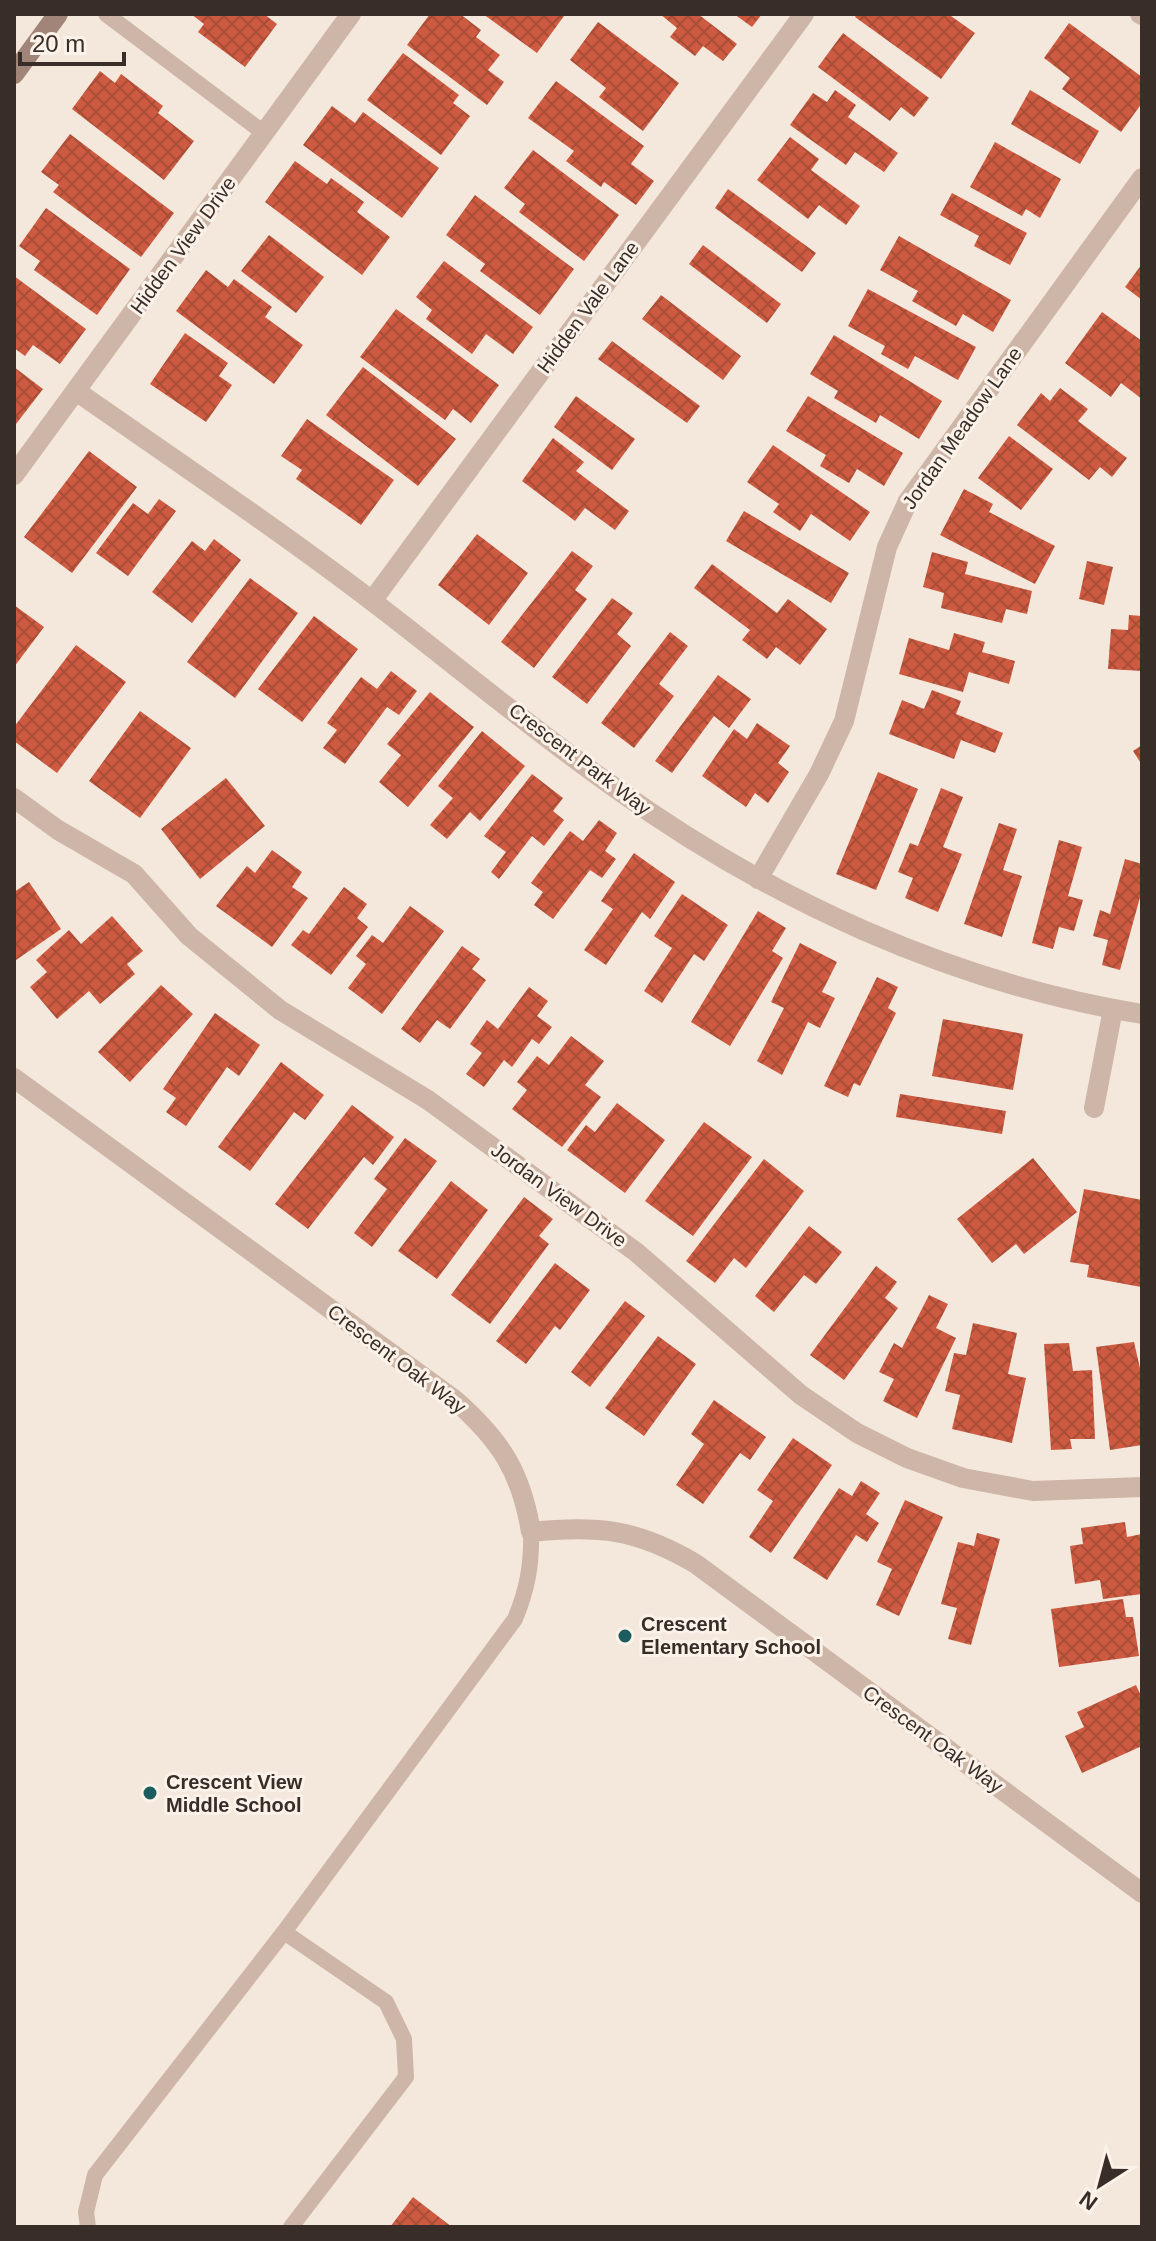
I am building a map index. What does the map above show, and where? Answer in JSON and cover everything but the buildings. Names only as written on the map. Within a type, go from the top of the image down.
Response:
[{"type":"street","points":[[14,74],[58,14]]},
{"type":"street","name":"Hidden View Drive","points":[[14,475],[351,14]]},
{"type":"street","name":"Hidden Vale Lane","points":[[372,601],[804,14]]},
{"type":"street","name":"Jordan Meadow Lane","points":[[758,879],[819,774],[844,721],[880,570],[908,501],[1142,178]]},
{"type":"street","name":"Crescent Park Way","points":[[76,391],[372,601],[611,785],[758,879],[894,943],[989,977],[1142,1014]]},
{"type":"street","name":"Jordan View Drive","points":[[14,798],[58,830],[134,874],[189,936],[280,1010],[428,1100],[672,1279],[801,1395],[857,1433],[907,1458],[963,1478],[1033,1491],[1142,1487]]},
{"type":"street","points":[[1094,1108],[1113,1009]]},
{"type":"street","name":"Crescent Oak Way","points":[[14,1078],[455,1400],[484,1426],[508,1458],[525,1494],[531,1532],[584,1526],[613,1530],[670,1549],[696,1564],[1142,1893]]},
{"type":"lane","points":[[106,14],[264,133]]},
{"type":"lane","points":[[88,2227],[86,2212],[95,2175],[284,1932],[515,1619],[526,1592],[532,1562],[531,1532]]},
{"type":"lane","points":[[284,1932],[386,2002],[404,2039],[406,2077],[291,2227]]},
{"type":"place","name":"Crescent Elementary School","points":[[625,1636]]},
{"type":"place","name":"Crescent View Middle School","points":[[150,1793]]}]
